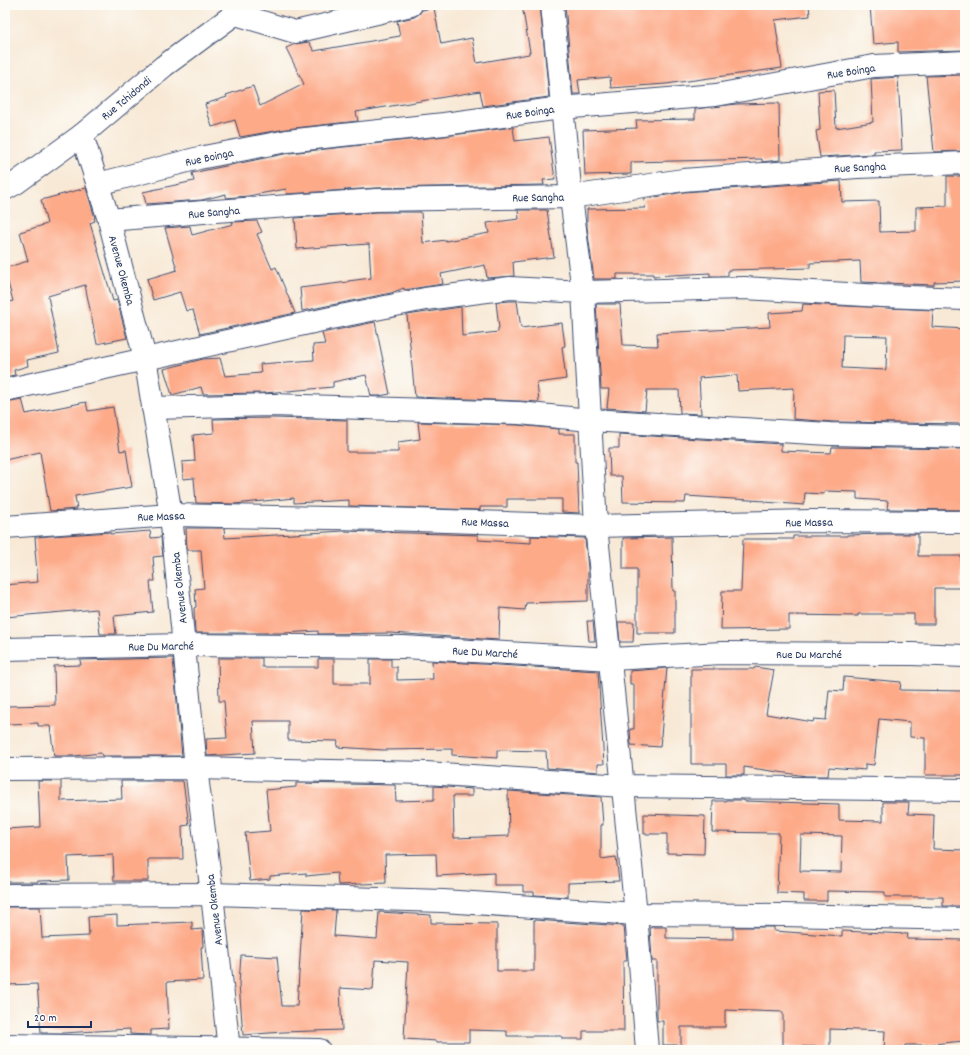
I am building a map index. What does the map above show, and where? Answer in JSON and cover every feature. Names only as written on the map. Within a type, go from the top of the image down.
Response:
[{"type":"street","points":[[241,9],[295,32],[411,5]]},
{"type":"street","points":[[552,5],[561,108],[583,292],[596,526],[636,914],[647,1050]]},
{"type":"street","name":"Rue Tchidondi","points":[[5,189],[16,183],[82,135],[164,66],[241,9]]},
{"type":"street","name":"Rue Boinga","points":[[98,184],[199,158],[287,141],[444,124],[561,108],[716,95],[874,66],[965,62]]},
{"type":"street","name":"Avenue Okemba","points":[[82,135],[109,220],[145,358],[171,515],[196,768],[229,1049]]},
{"type":"street","name":"Rue Sangha","points":[[109,220],[376,200],[571,197],[683,180],[857,167],[965,163]]},
{"type":"street","points":[[5,390],[323,319],[425,299],[510,288],[583,292],[745,288],[965,299]]},
{"type":"street","points":[[153,408],[273,405],[519,413],[590,420],[830,434],[965,436]]},
{"type":"street","name":"Rue Massa","points":[[5,527],[171,515],[385,519],[596,526],[810,521],[965,522]]},
{"type":"street","name":"Rue Du Marché","points":[[5,649],[184,645],[403,648],[610,659],[722,653],[912,654],[965,656]]},
{"type":"street","points":[[5,769],[196,768],[426,773],[623,786],[965,790]]},
{"type":"street","points":[[5,895],[212,894],[443,901],[636,914],[783,915],[965,919]]},
{"type":"street","points":[[5,1045],[319,1050]]},
{"type":"building","points":[[522,5],[540,5],[549,97],[483,106],[480,91],[356,112],[358,121],[286,129],[240,137],[235,120],[212,127],[205,104],[253,86],[260,106],[304,84],[286,48],[295,44],[309,42],[314,51],[400,36],[397,21],[414,17],[422,10],[434,8],[441,44],[472,38],[477,63],[529,54],[530,52]]},
{"type":"building","points":[[565,5],[809,5],[810,16],[775,20],[782,68],[666,84],[611,88],[610,77],[578,80],[580,94],[573,94]]},
{"type":"building","points":[[870,5],[965,5],[965,50],[898,52],[898,42],[873,44]]},
{"type":"building","points":[[965,75],[965,141],[963,151],[934,152],[926,76]]},
{"type":"building","points":[[898,77],[902,150],[874,151],[874,154],[820,157],[816,131],[820,130],[818,91],[834,90],[836,128],[873,122],[871,79]]},
{"type":"building","points":[[779,103],[780,160],[762,162],[762,159],[631,162],[631,174],[585,175],[583,130],[637,128],[636,120],[695,119],[695,109],[736,104]]},
{"type":"building","points":[[513,127],[515,141],[549,137],[555,179],[543,180],[544,185],[376,188],[287,194],[286,189],[248,196],[226,198],[226,194],[202,200],[146,204],[143,192],[194,181],[192,173],[289,153]]},
{"type":"building","points":[[947,176],[963,176],[963,181],[965,181],[965,281],[934,282],[934,285],[861,282],[860,261],[810,263],[810,268],[728,270],[728,276],[710,276],[710,273],[653,276],[653,274],[617,274],[617,279],[594,279],[587,227],[587,209],[645,208],[644,199],[684,192],[841,181],[842,202],[879,201],[880,232],[916,231],[916,207],[947,206]]},
{"type":"building","points":[[86,188],[95,218],[95,221],[90,223],[113,301],[117,300],[127,338],[97,344],[85,285],[48,296],[59,353],[27,360],[28,366],[14,370],[15,375],[5,377],[5,303],[13,301],[5,268],[28,261],[20,232],[47,224],[41,200]]},
{"type":"building","points":[[518,210],[547,210],[554,257],[513,262],[514,276],[487,278],[485,265],[441,274],[443,284],[404,290],[404,288],[391,293],[302,311],[300,288],[371,278],[369,244],[297,249],[295,218],[377,212],[421,212],[423,243],[446,241],[489,233],[487,223],[519,219]]},
{"type":"building","points":[[257,221],[262,232],[257,234],[272,269],[276,267],[295,313],[200,334],[193,310],[186,311],[180,292],[153,300],[147,279],[177,270],[165,228],[190,226],[192,235],[233,224],[232,222]]},
{"type":"building","points":[[517,301],[521,328],[562,323],[565,346],[562,347],[566,379],[537,383],[539,402],[415,397],[407,315],[461,307],[462,336],[498,332],[499,328],[496,302]]},
{"type":"building","points":[[596,304],[620,304],[623,345],[658,346],[657,333],[770,327],[769,313],[802,311],[803,304],[933,310],[932,327],[965,329],[965,424],[833,422],[793,419],[794,388],[738,391],[737,375],[699,378],[701,414],[680,413],[679,390],[647,390],[645,411],[607,408],[609,389],[601,389]],"holes":[[[843,335],[887,336],[886,370],[842,368]]]},
{"type":"building","points":[[375,322],[390,394],[371,396],[366,375],[333,382],[333,387],[265,393],[203,394],[201,387],[172,395],[164,369],[203,359],[220,358],[225,376],[261,373],[260,364],[314,360],[313,345],[325,344],[322,333]]},
{"type":"building","points":[[22,399],[26,414],[86,402],[88,411],[113,407],[120,451],[126,450],[132,487],[75,496],[77,509],[50,511],[40,452],[5,460],[5,402]]},
{"type":"building","points":[[273,418],[347,420],[347,452],[398,452],[398,442],[420,439],[418,422],[518,425],[559,429],[559,434],[575,434],[575,462],[577,462],[579,513],[562,512],[562,499],[507,499],[507,507],[480,507],[480,510],[349,506],[349,500],[294,503],[294,498],[234,504],[196,503],[194,478],[183,479],[182,462],[195,461],[193,435],[214,433],[213,419]]},
{"type":"building","points":[[619,434],[781,444],[781,451],[831,453],[832,447],[965,449],[965,510],[887,509],[888,501],[857,499],[857,492],[824,491],[824,494],[805,493],[804,505],[686,496],[685,503],[623,502],[622,476],[610,476],[609,448],[619,448]]},
{"type":"building","points":[[186,528],[224,528],[225,538],[343,531],[478,535],[478,540],[531,543],[531,536],[585,538],[588,568],[588,601],[526,603],[525,610],[500,608],[499,640],[390,633],[318,634],[318,631],[284,633],[195,633],[195,589],[204,588],[201,550],[187,550]]},
{"type":"building","points":[[150,531],[151,538],[161,537],[163,556],[153,557],[155,581],[150,581],[153,612],[114,616],[116,634],[100,634],[97,609],[5,617],[5,585],[38,582],[35,537]]},
{"type":"building","points":[[918,534],[918,556],[961,556],[961,588],[934,588],[934,624],[914,624],[914,614],[858,614],[858,616],[789,615],[789,629],[721,630],[722,591],[741,591],[743,539],[793,539],[793,536]]},
{"type":"building","points":[[672,537],[673,591],[675,591],[675,633],[637,633],[637,569],[623,569],[623,538]]},
{"type":"building","points":[[587,621],[593,621],[595,641],[589,641]]},
{"type":"building","points":[[618,622],[634,622],[633,642],[620,642]]},
{"type":"building","points":[[173,658],[182,756],[102,756],[101,753],[74,756],[54,756],[50,726],[38,726],[38,723],[7,724],[6,706],[55,705],[54,666],[81,665],[80,660]]},
{"type":"building","points":[[218,658],[262,658],[262,667],[318,667],[318,659],[334,659],[334,684],[370,684],[370,659],[391,659],[391,667],[397,667],[397,680],[433,679],[432,661],[598,671],[604,764],[598,764],[598,772],[547,768],[546,751],[497,750],[497,758],[452,755],[452,749],[383,750],[337,747],[338,741],[288,740],[288,721],[253,721],[255,753],[207,756],[206,739],[227,738],[224,701],[219,701]]},
{"type":"building","points":[[755,667],[774,670],[766,714],[813,722],[814,719],[826,720],[829,690],[843,691],[844,677],[901,682],[900,690],[965,691],[965,775],[925,775],[925,738],[910,737],[910,722],[879,719],[874,765],[865,764],[865,770],[829,767],[828,776],[806,776],[744,767],[744,775],[726,775],[726,764],[691,764],[691,669],[754,669]]},
{"type":"building","points":[[667,668],[660,747],[631,745],[630,729],[634,729],[634,684],[630,684],[630,671]]},
{"type":"building","points":[[38,781],[61,781],[61,801],[122,799],[121,781],[183,781],[189,825],[182,826],[183,859],[148,859],[148,881],[114,881],[113,855],[68,857],[69,880],[5,882],[5,829],[40,827]]},
{"type":"building","points":[[296,783],[395,785],[396,801],[434,800],[434,786],[472,789],[472,796],[453,796],[454,838],[509,836],[508,791],[601,797],[603,825],[601,825],[601,859],[616,857],[619,881],[568,883],[568,897],[534,895],[534,892],[523,892],[523,885],[494,885],[494,873],[437,876],[436,854],[385,855],[386,883],[338,885],[337,873],[306,876],[306,873],[270,876],[270,879],[250,881],[245,833],[270,831],[266,790],[296,787]]},
{"type":"building","points":[[744,800],[839,804],[839,820],[883,821],[883,802],[909,802],[908,814],[934,815],[933,849],[965,850],[965,906],[943,906],[943,897],[885,897],[885,892],[827,891],[827,901],[804,901],[804,894],[777,893],[779,833],[712,832],[713,801]],"holes":[[[801,835],[842,836],[841,872],[800,871]]]},
{"type":"building","points":[[644,814],[705,816],[704,854],[667,853],[667,834],[644,834]]},
{"type":"building","points":[[5,907],[40,907],[42,938],[89,936],[88,917],[117,915],[117,925],[192,922],[192,930],[202,929],[203,947],[201,947],[203,980],[167,982],[169,1029],[151,1030],[151,1035],[130,1034],[130,1029],[41,1033],[37,984],[5,985],[5,962],[7,962]]},
{"type":"building","points":[[303,909],[336,910],[334,936],[377,939],[379,912],[431,915],[431,923],[497,924],[497,971],[534,971],[534,920],[624,926],[627,961],[623,961],[624,1031],[583,1031],[583,1039],[562,1039],[562,1036],[507,1036],[507,1031],[469,1030],[469,1042],[437,1042],[404,1039],[408,962],[375,960],[373,990],[340,988],[342,1030],[243,1035],[239,984],[241,955],[277,957],[282,1006],[297,1006]]},
{"type":"building","points":[[650,927],[666,927],[666,938],[733,939],[733,927],[774,927],[774,931],[842,936],[842,931],[908,934],[907,939],[965,940],[965,1041],[932,1045],[905,1045],[904,1050],[884,1050],[885,1031],[830,1029],[830,1047],[783,1046],[783,1012],[725,1010],[725,1027],[681,1027],[681,1045],[663,1045],[663,1021],[657,1021],[657,961],[652,961]]}]
